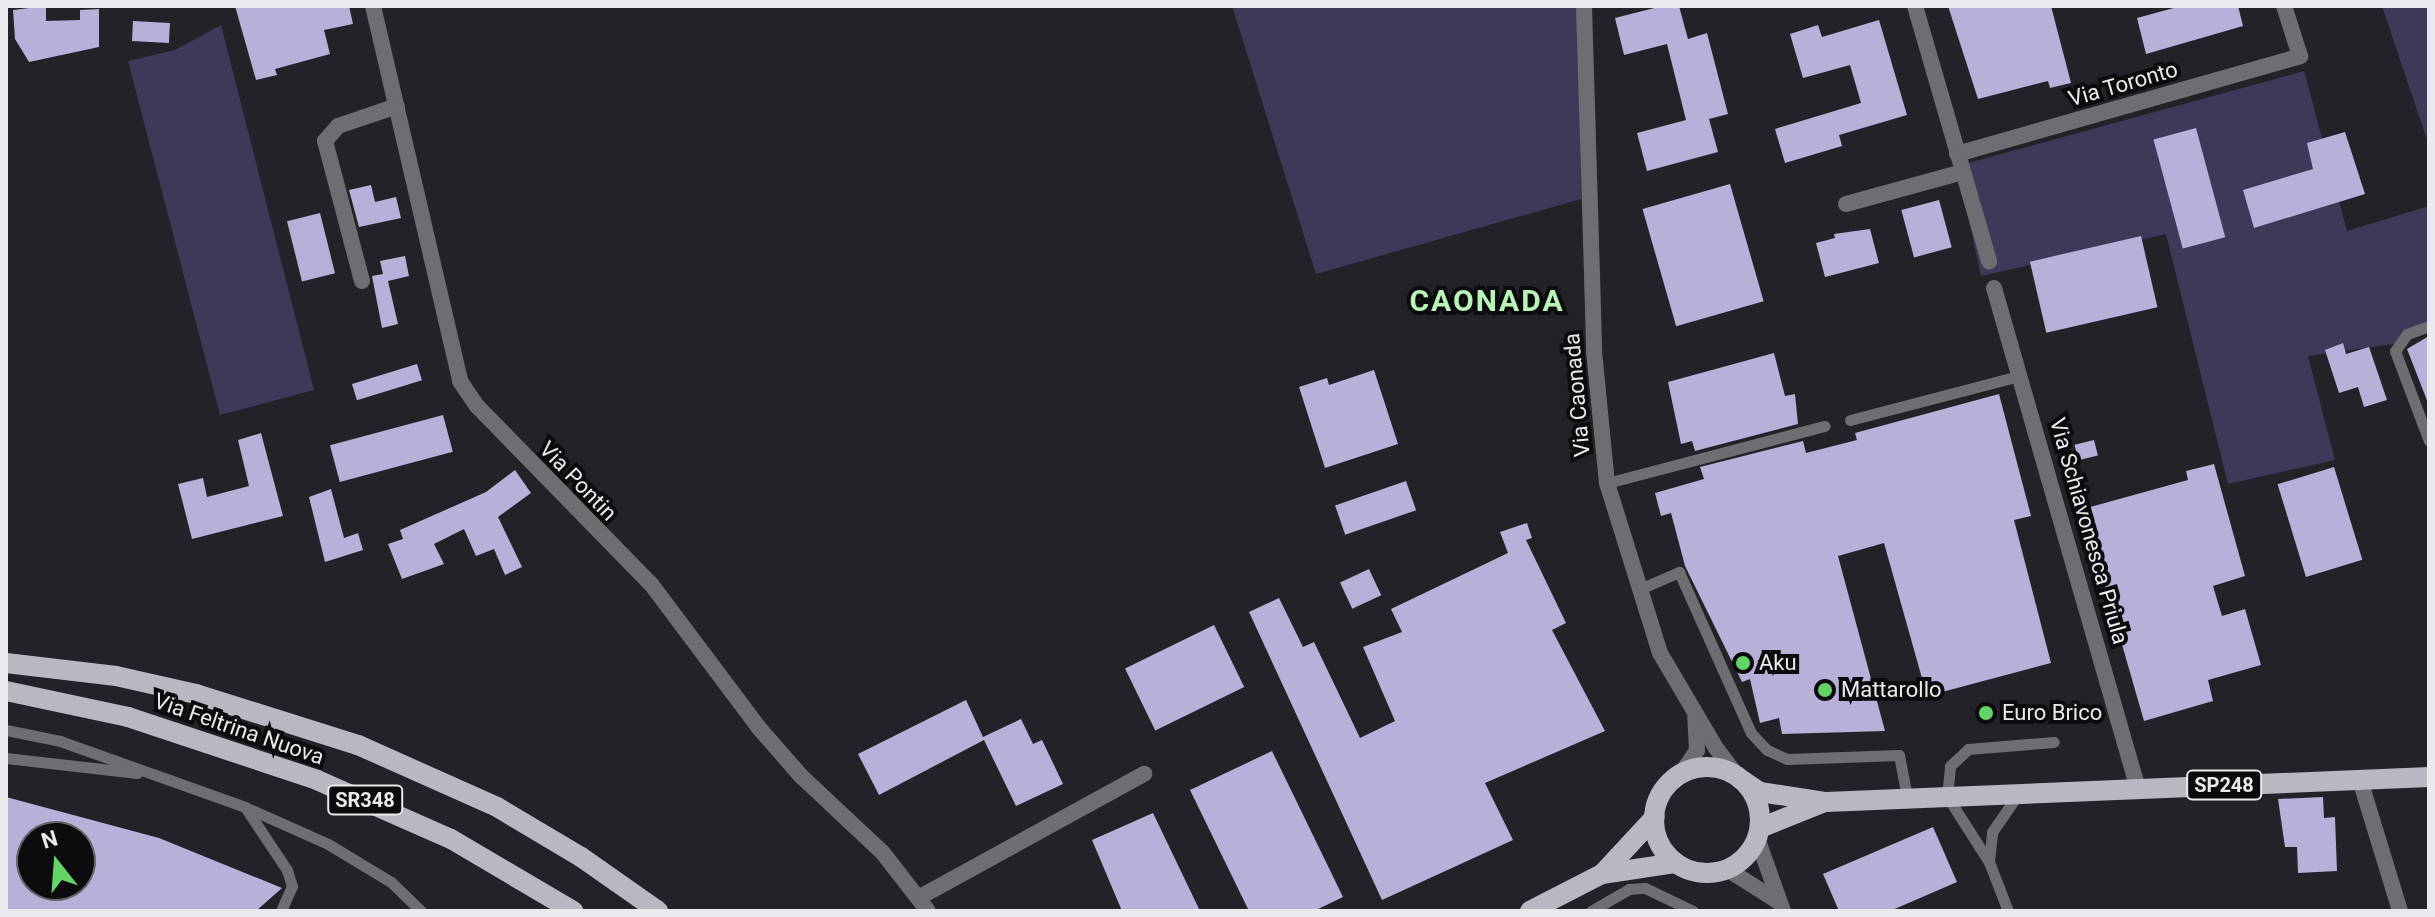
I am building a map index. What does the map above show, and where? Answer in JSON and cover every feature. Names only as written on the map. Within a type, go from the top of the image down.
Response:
[{"type":"main road","points":[[6,663],[116,676],[183,691],[358,745],[497,807],[581,857],[658,911]]},
{"type":"main road","name":"Via Feltrina Nuova","points":[[6,691],[128,717],[317,780],[451,839],[573,911]]},
{"type":"main road","points":[[1602,874],[1655,817],[1661,795],[1681,774],[1711,768],[1740,779],[1759,806],[1759,833],[1741,861],[1727,869],[1704,873],[1676,863],[1662,848],[1655,817]]},
{"type":"main road","name":"SP248","points":[[1740,779],[1760,792],[1826,802],[2429,777]]},
{"type":"main road","name":"SP248","points":[[1759,833],[1826,802]]},
{"type":"main road","points":[[1530,911],[1602,874],[1676,863]]},
{"type":"street","name":"Via Pontin","points":[[373,6],[449,347],[460,381],[477,406],[651,584],[759,728],[801,776],[883,853],[924,904],[1144,774]]},
{"type":"street","name":"Via Caonada","points":[[1584,6],[1594,351],[1607,483],[1660,653],[1695,715],[1740,779]]},
{"type":"street","points":[[1915,6],[1989,261]]},
{"type":"street","name":"Via Toronto","points":[[1957,154],[2300,56],[2284,6]]},
{"type":"street","points":[[362,281],[325,141],[338,126],[397,106]]},
{"type":"street","points":[[1846,204],[1963,172]]},
{"type":"street","name":"Via Schiavonesca Priula","points":[[1994,288],[2138,789]]},
{"type":"street","points":[[1681,774],[1697,750],[1695,715]]},
{"type":"street","points":[[2360,780],[2400,911]]},
{"type":"street","points":[[1759,833],[1781,906]]},
{"type":"street","points":[[1727,869],[1781,906]]},
{"type":"lane","points":[[2429,326],[2407,334],[2395,351],[2429,441]]},
{"type":"lane","points":[[1850,420],[2019,376]]},
{"type":"lane","points":[[1607,483],[1825,426]]},
{"type":"lane","points":[[1640,589],[1679,572],[1751,733],[1767,750],[1787,759],[1899,755],[1907,797]]},
{"type":"lane","points":[[6,730],[60,741],[245,807],[339,850],[391,882],[421,911]]},
{"type":"lane","points":[[2008,911],[1989,862],[1947,796],[1950,766],[1968,749],[2054,742]]},
{"type":"lane","points":[[6,758],[162,776]]},
{"type":"lane","points":[[1989,862],[1992,832],[2019,793]]},
{"type":"lane","points":[[245,807],[287,870],[292,886],[281,911]]},
{"type":"lane","points":[[1591,911],[1629,889],[1645,888],[1693,911]]},
{"type":"lane","points":[[1662,911],[1678,904]]},
{"type":"shaded area","points":[[1232,6],[1578,6],[1581,199],[1316,274]]},
{"type":"shaded area","points":[[2382,6],[2429,6],[2429,146]]},
{"type":"shaded area","points":[[221,25],[314,390],[220,415],[128,61],[175,50]]},
{"type":"shaded area","points":[[2304,71],[2347,231],[2429,206],[2429,328],[2393,344],[2308,356],[2335,460],[2228,484],[2166,234],[1981,276],[1957,166]]},
{"type":"building","points":[[46,6],[46,21],[80,20],[80,10],[99,9],[99,47],[29,62],[15,39],[13,10]]},
{"type":"building","points":[[235,6],[349,6],[353,24],[324,30],[330,54],[275,69],[277,75],[256,80]]},
{"type":"building","points":[[1662,6],[1679,6],[1688,39],[1707,33],[1728,114],[1709,119],[1718,152],[1647,171],[1637,133],[1686,120],[1667,44],[1624,55],[1615,18]]},
{"type":"building","points":[[1948,6],[2051,6],[2071,83],[2050,88],[2048,81],[1978,99]]},
{"type":"building","points":[[2181,6],[2238,6],[2243,26],[2146,54],[2137,18]]},
{"type":"building","points":[[1879,20],[1907,115],[1839,135],[1842,146],[1785,163],[1775,129],[1861,103],[1850,65],[1803,78],[1790,34],[1818,25],[1822,37]]},
{"type":"building","points":[[133,21],[170,23],[169,43],[132,41]]},
{"type":"building","points":[[2196,128],[2225,237],[2183,249],[2153,139]]},
{"type":"building","points":[[2345,132],[2365,194],[2254,228],[2243,190],[2313,169],[2307,143]]},
{"type":"building","points":[[1730,184],[1764,301],[1676,326],[1643,209]]},
{"type":"building","points":[[371,185],[375,202],[396,197],[401,218],[359,227],[349,190]]},
{"type":"building","points":[[1939,200],[1952,247],[1914,257],[1901,210]]},
{"type":"building","points":[[320,213],[335,273],[302,281],[287,221]]},
{"type":"building","points":[[1870,229],[1879,263],[1825,277],[1816,243],[1835,238],[1834,234]]},
{"type":"building","points":[[2141,236],[2157,307],[2046,333],[2030,262]]},
{"type":"building","points":[[405,256],[409,276],[388,281],[398,324],[382,328],[372,276],[383,274],[380,261]]},
{"type":"building","points":[[2429,336],[2429,403],[2428,403],[2407,349]]},
{"type":"building","points":[[2343,343],[2346,354],[2369,347],[2387,400],[2364,407],[2358,387],[2339,393],[2325,350]]},
{"type":"building","points":[[1774,353],[1785,396],[1795,394],[1798,424],[1695,451],[1692,441],[1681,444],[1668,382]]},
{"type":"building","points":[[417,364],[422,380],[357,400],[352,384]]},
{"type":"building","points":[[1374,370],[1398,444],[1325,468],[1299,387],[1327,378],[1329,385]]},
{"type":"building","points":[[1999,394],[2031,516],[2014,520],[2051,663],[1927,696],[1884,543],[1838,556],[1885,731],[1782,734],[1779,718],[1760,723],[1750,679],[1742,682],[1685,566],[1671,513],[1661,516],[1655,493],[1704,479],[1700,467],[1803,441],[1806,453],[1857,440],[1855,433]]},
{"type":"building","points":[[443,415],[453,452],[340,482],[330,445]]},
{"type":"building","points":[[261,433],[283,516],[192,539],[178,484],[203,478],[207,497],[249,486],[238,440]]},
{"type":"building","points":[[2094,440],[2098,456],[2078,460],[2075,445]]},
{"type":"building","points":[[2214,464],[2245,576],[2213,586],[2222,616],[2245,609],[2261,665],[2208,680],[2213,701],[2144,721],[2083,509],[2188,480],[2186,471]]},
{"type":"building","points":[[2334,467],[2362,560],[2306,577],[2278,484]]},
{"type":"building","points":[[515,470],[531,493],[498,517],[522,567],[505,575],[494,549],[476,556],[464,529],[434,544],[444,564],[402,579],[388,544],[403,539],[400,530],[486,492]]},
{"type":"building","points":[[1406,481],[1416,510],[1345,535],[1335,505]]},
{"type":"building","points":[[331,489],[344,538],[358,533],[363,550],[325,562],[309,497]]},
{"type":"building","points":[[1527,523],[1532,538],[1526,540],[1566,623],[1552,630],[1605,731],[1485,783],[1513,840],[1382,900],[1249,612],[1279,598],[1303,647],[1314,642],[1360,738],[1395,721],[1363,647],[1402,632],[1391,609],[1508,553],[1500,532]]},
{"type":"building","points":[[1369,569],[1381,595],[1352,609],[1340,583]]},
{"type":"building","points":[[1214,625],[1244,687],[1155,730],[1125,668]]},
{"type":"building","points":[[966,700],[983,737],[1021,719],[1033,744],[1042,740],[1063,784],[1016,806],[984,740],[879,795],[858,754]]},
{"type":"building","points":[[1272,751],[1343,897],[1314,911],[1249,911],[1190,790]]},
{"type":"building","points":[[6,797],[96,821],[16,821],[16,901],[96,901],[96,821],[159,838],[282,888],[256,911],[6,911]]},
{"type":"building","points":[[2323,797],[2324,818],[2335,817],[2337,871],[2298,873],[2297,847],[2285,847],[2278,799]]},
{"type":"building","points":[[1153,813],[1200,911],[1122,911],[1092,840]]},
{"type":"building","points":[[1933,827],[1957,882],[1890,911],[1839,911],[1823,874]]},
{"type":"place","name":"Aku","points":[[1743,663]]},
{"type":"place","name":"Mattarollo","points":[[1825,690]]},
{"type":"place","name":"Euro Brico","points":[[1986,713]]},
{"type":"district","name":"CAONADA","points":[[1487,301]]}]
